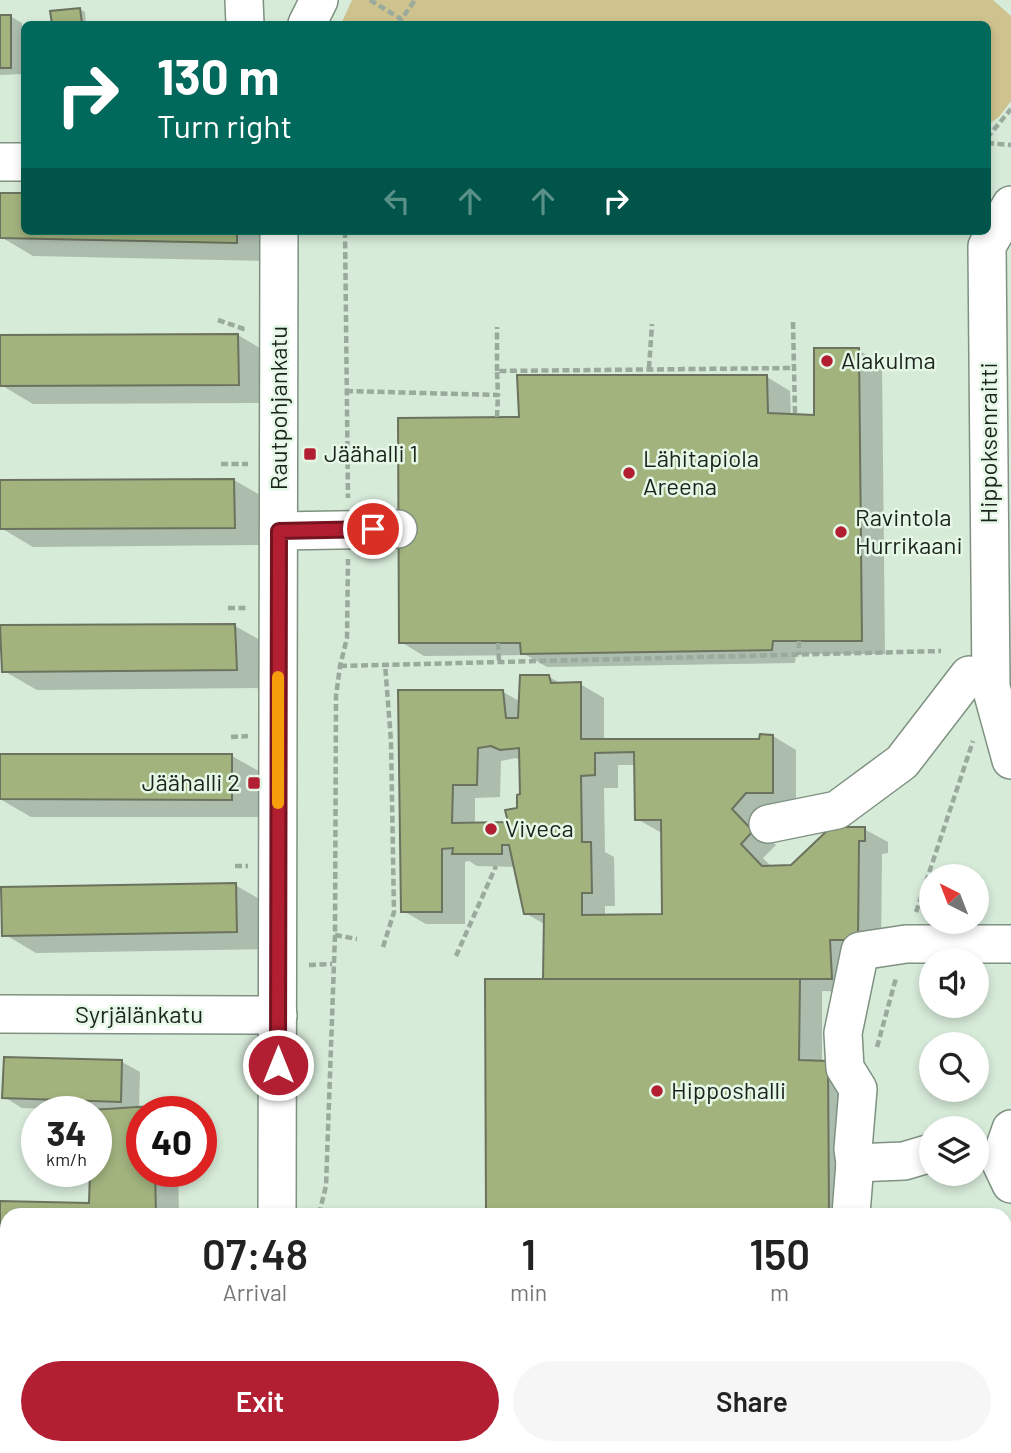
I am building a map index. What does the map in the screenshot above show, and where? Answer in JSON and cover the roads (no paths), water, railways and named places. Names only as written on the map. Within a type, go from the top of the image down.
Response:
[{"type":"street","points":[[244,0],[245,21]]},
{"type":"street","points":[[308,21],[318,0]]},
{"type":"street","points":[[0,162],[21,162]]},
{"type":"street","name":"Hippoksenraitti","points":[[1011,205],[987,246],[980,681],[1011,760]]},
{"type":"street","name":"Rautpohjankatu","points":[[277,1208],[279,235]]},
{"type":"street","points":[[279,531],[398,529]]},
{"type":"street","points":[[768,824],[837,810],[902,762],[980,681]]},
{"type":"street","points":[[852,1208],[855,1163],[853,1149],[858,1089],[845,1068],[843,1032],[860,951],[906,944],[1011,944]]},
{"type":"street","name":"Syrjälänkatu","points":[[0,1014],[278,1015]]},
{"type":"street","points":[[855,1163],[904,1161],[919,1157]]},
{"type":"place","name":"Alakulma","points":[[827,361]]},
{"type":"place","name":"Jäähalli 1","points":[[310,454]]},
{"type":"place","name":"Lähitapiola Areena","points":[[629,473]]},
{"type":"place","name":"Ravintola Hurrikaani","points":[[841,532]]},
{"type":"place","name":"Jäähalli 2","points":[[254,783]]},
{"type":"place","name":"Viveca","points":[[491,829]]},
{"type":"place","name":"Hipposhalli","points":[[657,1091]]}]
